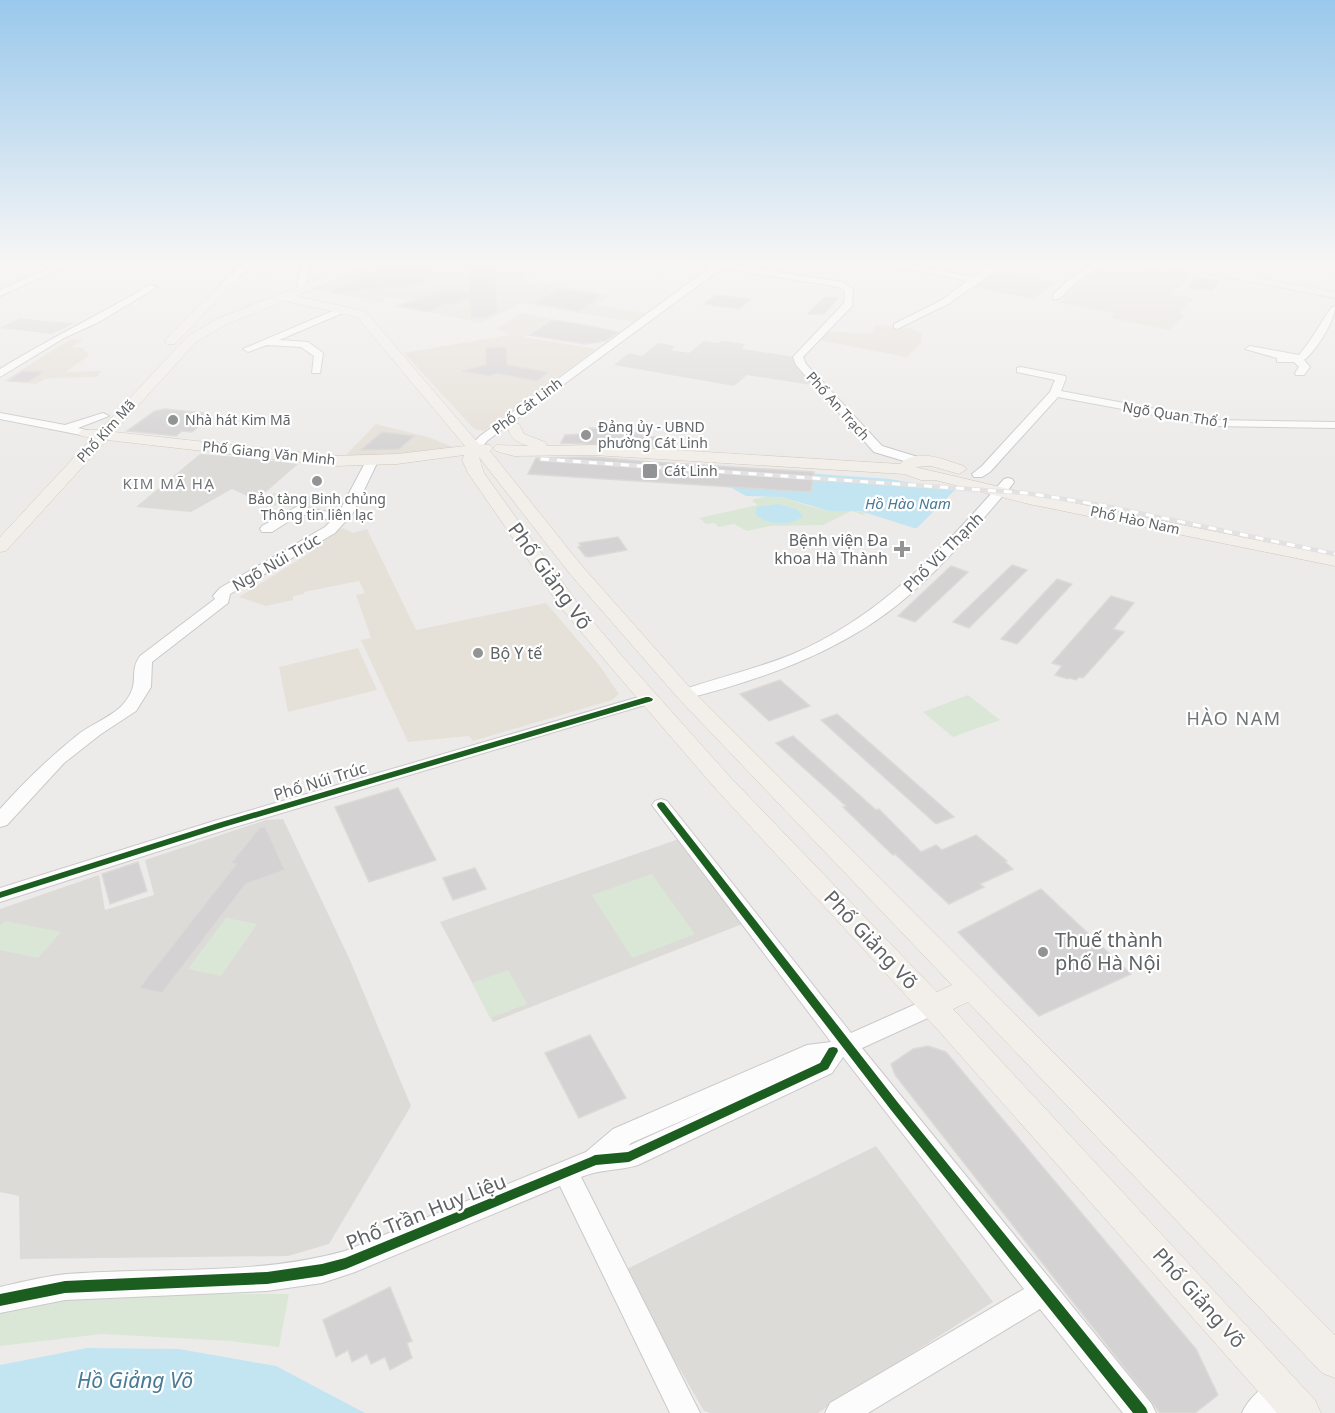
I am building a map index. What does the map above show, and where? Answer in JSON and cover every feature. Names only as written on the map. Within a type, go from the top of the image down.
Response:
[{"type":"main road","points":[[161,351],[185,327]]},
{"type":"main road","name":"Phố Kim Mã","points":[[1,526],[192,339],[212,327]]},
{"type":"main road","name":"Phố Giảng Võ","points":[[373,327],[436,404],[469,439],[474,448],[482,451],[496,451],[499,474],[566,557],[685,694],[1335,1360]]},
{"type":"main road","points":[[173,339],[192,339]]},
{"type":"main road","name":"Phố Kim Mã","points":[[0,547],[21,525],[94,434],[103,416],[131,384]]},
{"type":"main road","points":[[514,427],[518,437],[540,445]]},
{"type":"main road","name":"Phố Giang Văn Minh","points":[[94,434],[323,460],[372,461],[474,448]]},
{"type":"main road","name":"Phố Hào Nam","points":[[496,451],[516,444],[593,450],[911,465],[921,475],[939,470],[1179,523],[1335,561]]},
{"type":"main road","points":[[474,448],[470,460],[476,473]]},
{"type":"main road","name":"Phố Hào Nam","points":[[496,451],[593,450]]},
{"type":"main road","points":[[431,455],[458,457],[466,468],[476,473]]},
{"type":"main road","name":"Phố Giảng Võ","points":[[476,473],[588,630],[723,783],[933,1006],[1280,1405]]},
{"type":"main road","name":"Phố Hào Nam","points":[[1179,523],[1335,551]]},
{"type":"main road","points":[[1,526],[21,525]]},
{"type":"main road","points":[[540,563],[566,557]]},
{"type":"main road","points":[[933,1006],[971,988]]},
{"type":"street","points":[[0,374],[61,336],[81,327]]},
{"type":"street","points":[[248,349],[299,327]]},
{"type":"street","name":"Phố Cát Linh","points":[[474,448],[484,438],[639,327]]},
{"type":"street","name":"Phố An Trạch","points":[[827,327],[798,357],[801,365],[878,449],[911,465]]},
{"type":"street","points":[[1281,360],[1302,358],[1317,342],[1322,327]]},
{"type":"street","points":[[294,329],[304,344],[319,355],[316,371]]},
{"type":"street","points":[[265,342],[304,344]]},
{"type":"street","points":[[1250,349],[1297,359],[1305,367],[1299,373]]},
{"type":"street","points":[[974,478],[986,469],[1055,393],[1061,378],[1022,370]]},
{"type":"street","name":"Ngõ Quan Thổ 1","points":[[1055,393],[1213,423],[1335,425]]},
{"type":"street","name":"Phố Giang Văn Minh","points":[[0,416],[94,434]]},
{"type":"street","name":"Phố Giang Văn Minh","points":[[64,428],[103,416]]},
{"type":"street","name":"Ngõ Núi Trúc","points":[[0,821],[58,759],[95,730],[130,707],[143,687],[142,665],[146,658],[224,600],[220,596],[225,591],[330,530],[346,513],[372,461]]},
{"type":"street","name":"Phố Vũ Thạnh","points":[[685,694],[800,656],[878,613],[916,583],[983,513],[1004,486]]},
{"type":"street","points":[[267,529],[298,510],[341,518]]},
{"type":"street","name":"Phố Núi Trúc","points":[[0,895],[221,825],[649,699]]},
{"type":"street","points":[[661,805],[839,1048],[1044,1292],[1141,1413]]},
{"type":"street","name":"Phố Trần Huy Liệu","points":[[0,1300],[64,1287],[267,1278],[322,1270],[346,1263],[595,1160],[629,1156],[640,1152],[824,1066],[839,1048],[933,1006]]},
{"type":"street","points":[[566,1173],[685,1413]]},
{"type":"street","points":[[840,1413],[1044,1292]]},
{"type":"shaded area","points":[[2,327],[67,327],[52,334],[0,328]]},
{"type":"shaded area","points":[[539,327],[524,337],[596,349],[484,431],[474,429],[404,353],[509,335],[497,328]]},
{"type":"shaded area","points":[[874,327],[910,328],[922,334],[921,343],[907,357],[818,340],[827,332],[873,333]]},
{"type":"shaded area","points":[[1155,327],[1173,327],[1170,330]]},
{"type":"shaded area","points":[[71,339],[83,340],[72,347],[85,348],[83,351],[89,352],[86,354],[89,355],[66,372],[101,371],[97,377],[45,379],[36,384],[4,381]]},
{"type":"shaded area","points":[[704,341],[745,344],[742,349],[796,357],[817,386],[747,375],[734,386],[614,365],[629,353],[642,356],[658,343],[675,346],[671,350],[689,353]]},
{"type":"shaded area","points":[[376,424],[428,437],[453,447],[388,455],[346,455]]},
{"type":"shaded area","points":[[200,454],[298,464],[266,492],[252,498],[232,489],[191,512],[136,507]]},
{"type":"shaded area","name":"Bộ Y tế","points":[[343,528],[353,533],[367,529],[416,630],[546,603],[599,665],[619,694],[612,700],[473,741],[469,736],[408,742],[361,640],[371,638],[356,595],[365,593],[359,581],[304,592],[304,594],[293,596],[293,600],[266,606],[239,597],[311,552],[305,549]]},
{"type":"shaded area","points":[[358,648],[377,690],[288,712],[279,667]]},
{"type":"shaded area","points":[[283,819],[350,960],[411,1106],[329,1244],[288,1256],[20,1259],[19,1196],[0,1192],[0,909],[99,875],[105,910],[154,895],[145,860],[266,820]]},
{"type":"shaded area","points":[[679,839],[745,923],[493,1022],[440,922]]},
{"type":"shaded area","points":[[876,1146],[993,1302],[818,1413],[710,1413],[704,1411],[623,1271]]},
{"type":"green space","points":[[274,493],[320,497],[309,509],[262,504]]},
{"type":"green space","points":[[770,496],[785,498],[820,509],[852,511],[823,525],[770,526],[747,531],[734,524],[719,527],[714,523],[706,524],[699,518],[758,505],[752,501]]},
{"type":"green space","points":[[968,695],[1000,720],[953,737],[923,712]]},
{"type":"green space","points":[[652,874],[695,934],[632,958],[592,895]]},
{"type":"green space","points":[[226,918],[257,924],[221,976],[188,969]]},
{"type":"green space","points":[[5,921],[61,932],[38,958],[0,950],[0,926]]},
{"type":"green space","points":[[508,970],[527,1004],[490,1018],[472,983]]},
{"type":"green space","points":[[46,1294],[289,1294],[279,1347],[229,1341],[102,1334],[0,1346],[0,1306]]},
{"type":"water","name":"Hồ Hào Nam","points":[[804,473],[890,479],[955,490],[917,528],[914,528],[860,511],[829,511],[781,497],[746,496],[728,486]]},
{"type":"water","points":[[777,504],[797,509],[803,516],[793,522],[773,523],[755,514],[757,507]]},
{"type":"water","name":"Hồ Giảng Võ","points":[[87,1348],[179,1349],[276,1366],[365,1413],[0,1413],[0,1365]]},
{"type":"building","points":[[541,327],[595,327],[618,332],[605,341],[585,344],[529,335]]},
{"type":"building","points":[[506,347],[507,365],[548,372],[537,381],[496,373],[490,376],[462,371],[486,365],[486,348]]},
{"type":"building","points":[[22,371],[43,372],[28,382],[9,381]]},
{"type":"building","name":"Nhà hát Kim Mã","points":[[165,409],[205,413],[202,424],[192,432],[182,431],[176,436],[127,431],[155,411]]},
{"type":"building","points":[[589,428],[626,429],[624,431],[657,437],[656,440],[660,440],[658,447],[561,443],[565,435],[586,434]]},
{"type":"building","points":[[382,432],[414,436],[399,449],[361,450]]},
{"type":"building","points":[[593,457],[814,472],[811,492],[528,474],[536,458]]},
{"type":"building","points":[[618,537],[627,550],[589,557],[585,556],[578,547],[581,546],[579,543]]},
{"type":"building","points":[[1012,565],[1027,570],[969,628],[953,622]]},
{"type":"building","points":[[951,566],[968,572],[915,622],[898,616]]},
{"type":"building","points":[[1057,579],[1072,584],[1017,644],[1001,639]]},
{"type":"building","points":[[1111,596],[1134,603],[1113,629],[1124,632],[1083,678],[1079,677],[1076,680],[1055,675],[1062,666],[1052,663]]},
{"type":"building","points":[[780,680],[810,706],[769,721],[740,694]]},
{"type":"building","points":[[837,714],[954,817],[936,824],[821,720]]},
{"type":"building","points":[[793,736],[876,810],[879,809],[921,852],[936,845],[942,850],[976,835],[1007,861],[1005,862],[1013,869],[980,884],[984,887],[949,904],[895,854],[893,855],[843,807],[846,806],[776,743]]},
{"type":"building","points":[[398,788],[436,860],[369,882],[335,807]]},
{"type":"building","points":[[265,826],[285,870],[246,884],[162,993],[139,988],[236,864],[231,863],[259,828]]},
{"type":"building","points":[[138,862],[147,891],[110,904],[102,874]]},
{"type":"building","points":[[475,868],[486,889],[453,900],[443,878]]},
{"type":"building","name":"Thuế thành phố Hà Nội","points":[[1041,889],[1131,974],[1039,1016],[958,932]]},
{"type":"building","points":[[590,1035],[626,1098],[579,1118],[545,1053]]},
{"type":"building","points":[[928,1046],[946,1052],[1196,1349],[1218,1395],[1195,1413],[1160,1413],[895,1075],[891,1064],[913,1049]]},
{"type":"building","points":[[390,1287],[412,1341],[407,1343],[412,1358],[390,1370],[385,1357],[371,1364],[367,1354],[352,1362],[348,1350],[336,1357],[323,1320]]},
{"type":"railway","points":[[541,459],[1026,493],[1101,505],[1335,554]]},
{"type":"cycle path","points":[[0,895],[221,825],[649,699]]},
{"type":"cycle path","points":[[661,805],[895,1107],[1141,1413]]},
{"type":"cycle path","points":[[0,1300],[65,1287],[267,1278],[322,1270],[346,1263],[595,1160],[629,1157],[824,1066],[833,1051]]},
{"type":"place","name":"Nhà hát Kim Mã","points":[[173,420]]},
{"type":"place","name":"Đảng ủy - UBND phường Cát Linh","points":[[586,435]]},
{"type":"place","name":"Cát Linh","points":[[650,471]]},
{"type":"place","name":"Bảo tàng Binh chủng Thông tin liên lạc","points":[[317,481]]},
{"type":"place","name":"Bệnh viện Đa khoa Hà Thành","points":[[902,549]]},
{"type":"place","name":"Bộ Y tế","points":[[478,653]]},
{"type":"place","name":"Thuế thành phố Hà Nội","points":[[1043,952]]},
{"type":"district","name":"KIM MÃ HẠ","points":[[169,484]]},
{"type":"district","name":"HÀO NAM","points":[[1234,719]]}]
